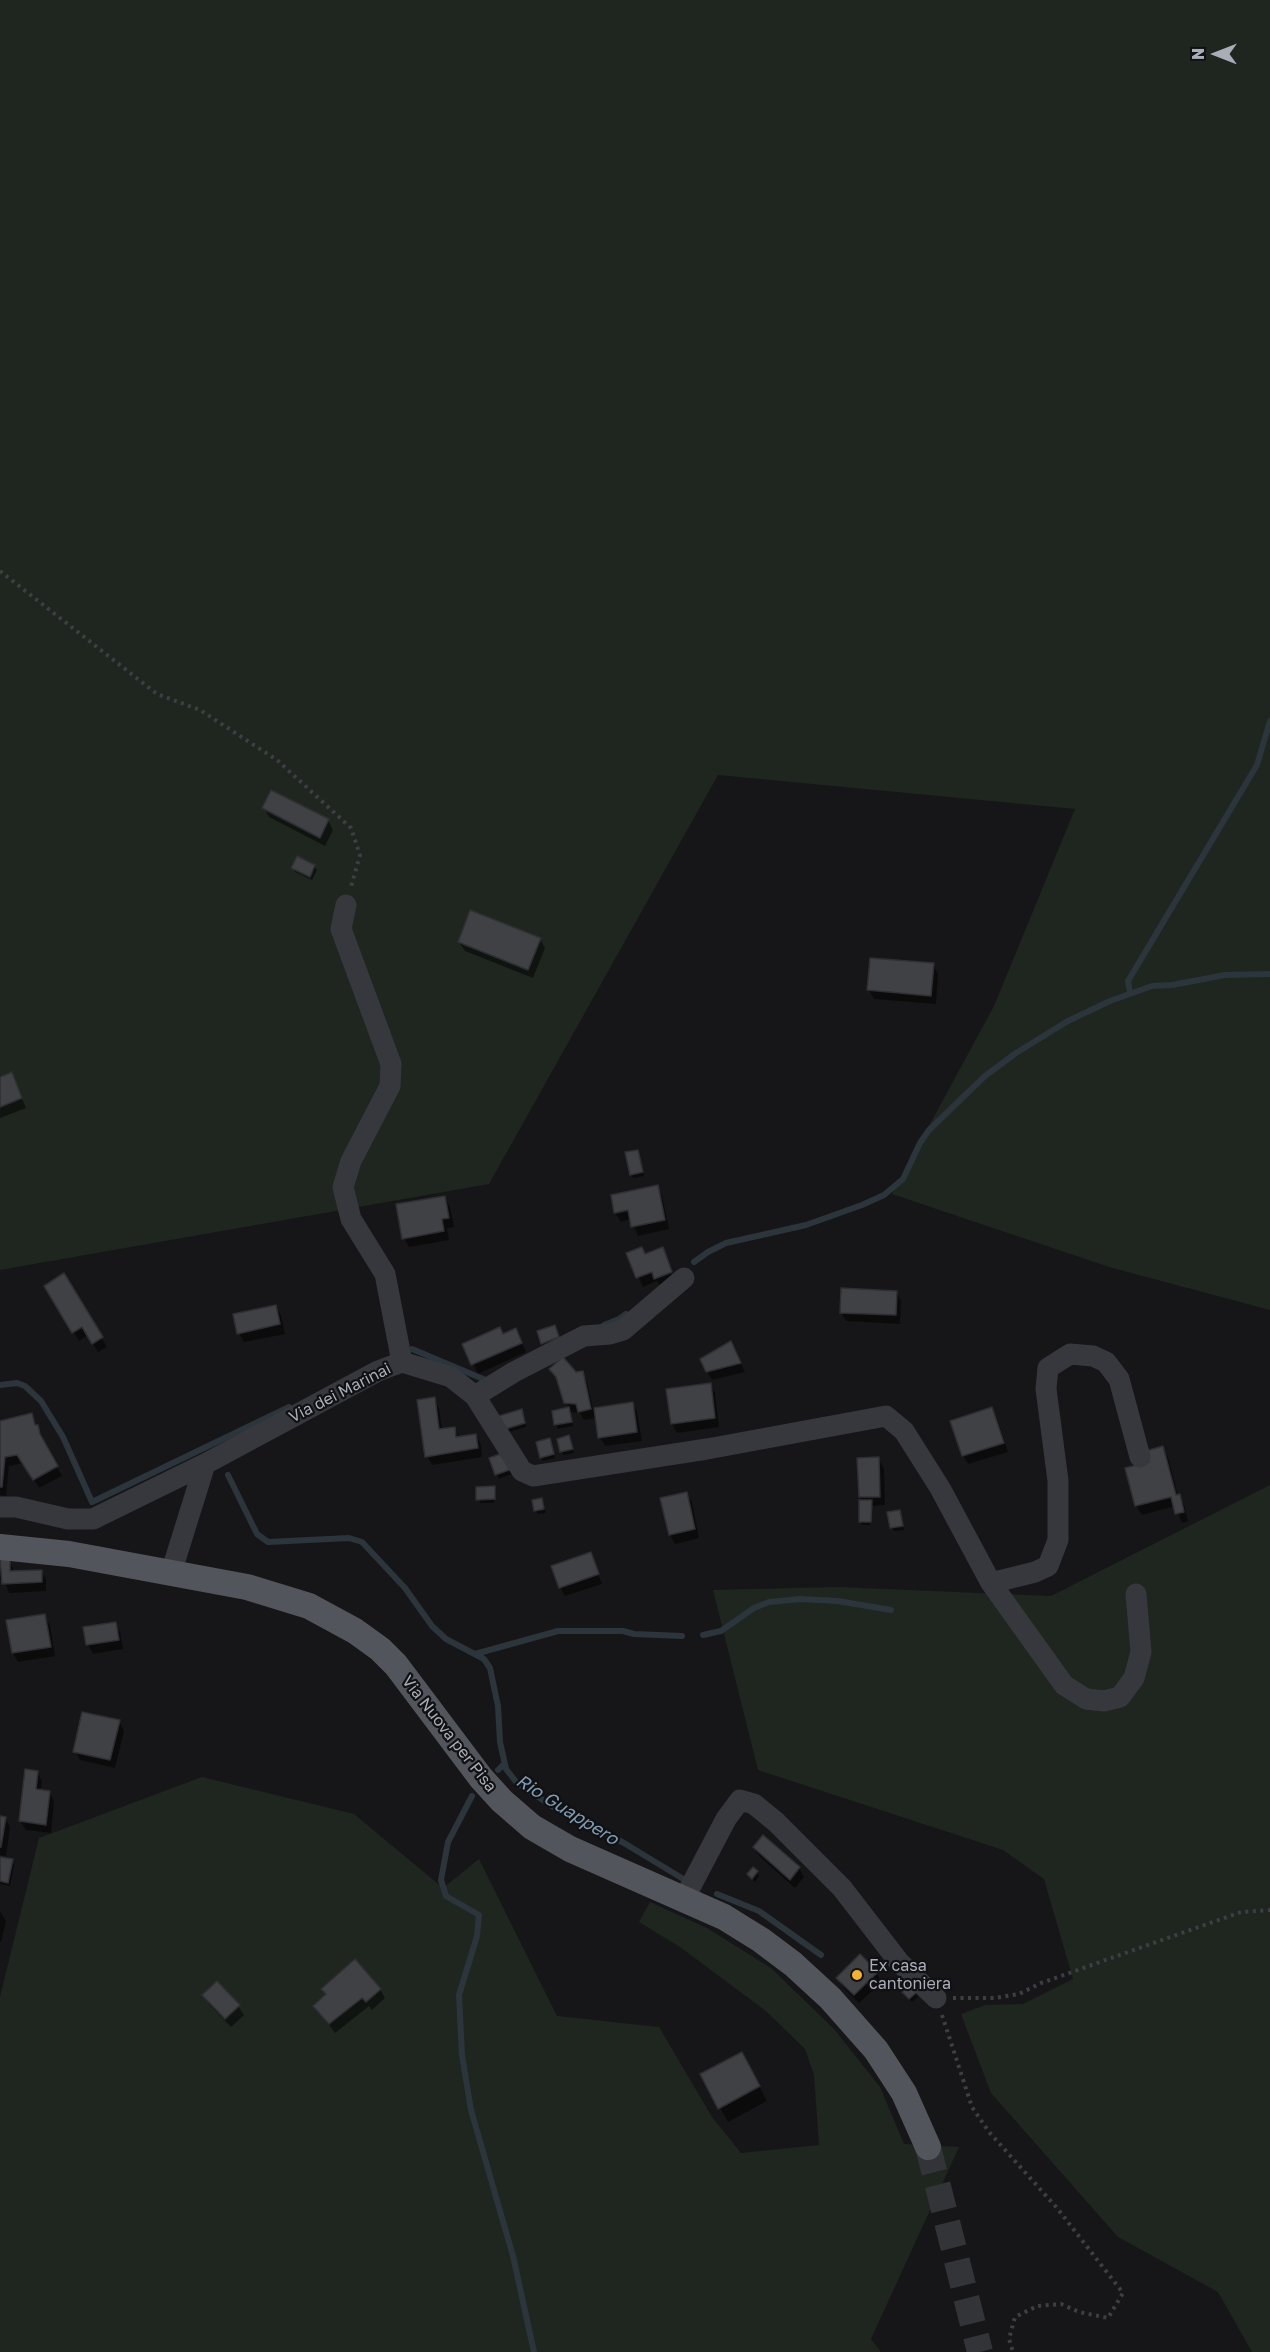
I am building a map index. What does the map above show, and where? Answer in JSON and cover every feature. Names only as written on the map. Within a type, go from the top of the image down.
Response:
[{"type":"main road","name":"Via Nuova per Pisa","points":[[0,1546],[69,1554],[247,1587],[296,1601],[324,1613],[355,1631],[380,1649],[396,1665],[481,1778],[519,1816],[570,1849],[724,1917],[761,1940],[830,1998],[863,2033],[891,2071],[904,2093],[928,2147]]},
{"type":"street","points":[[346,905],[341,929],[391,1064],[390,1086],[351,1161],[344,1186],[351,1220],[385,1274],[402,1362]]},
{"type":"street","points":[[475,1396],[514,1372],[584,1336],[610,1334],[623,1330],[684,1278]]},
{"type":"street","points":[[991,1583],[1035,1572],[1048,1566],[1058,1540],[1058,1481],[1046,1389],[1048,1368],[1070,1354],[1093,1356],[1106,1362],[1119,1379],[1140,1457]]},
{"type":"street","name":"Via dei Marinai","points":[[0,1507],[16,1507],[68,1519],[93,1519],[205,1464],[378,1371],[402,1362],[451,1377],[475,1396],[522,1472],[534,1476],[769,1438],[886,1416],[904,1431],[940,1488],[991,1583],[1064,1685],[1086,1699],[1104,1701],[1120,1697],[1134,1678],[1141,1652],[1136,1594]]},
{"type":"street","points":[[171,1573],[205,1464]]},
{"type":"street","points":[[684,1899],[726,1818],[740,1800],[754,1804],[776,1822],[842,1888],[899,1962],[936,1998]]},
{"type":"path","points":[[0,571],[157,693],[200,710],[277,760],[351,828],[360,855],[346,905]]},
{"type":"path","points":[[1013,2352],[1009,2339],[1015,2318],[1023,2313],[1037,2306],[1061,2304],[1079,2312],[1108,2318],[1123,2293],[1057,2208],[989,2132],[972,2107],[936,1998],[995,1998],[1019,1994],[1041,1983],[1241,1912],[1270,1910]]},
{"type":"shaded area","points":[[0,0],[1270,0],[1270,1310],[1109,1267],[892,1194],[994,1006],[1075,809],[718,775],[489,1184],[0,1270]]},
{"type":"shaded area","points":[[1270,1485],[1270,2352],[1252,2352],[1218,2292],[1118,2237],[991,2093],[961,2014],[985,2005],[1023,2004],[1073,1979],[1044,1879],[1003,1850],[758,1770],[713,1590],[838,1587],[1051,1596]]},
{"type":"shaded area","points":[[202,1777],[354,1814],[443,1888],[479,1859],[557,2016],[659,2027],[712,2117],[741,2153],[819,2145],[814,2075],[805,2049],[766,2011],[680,1947],[639,1922],[650,1902],[707,1928],[771,1968],[834,2029],[880,2087],[904,2144],[959,2147],[871,2339],[881,2352],[0,2352],[0,1997],[39,1838]]},
{"type":"building","points":[[271,790],[329,819],[320,838],[262,808]]},
{"type":"building","points":[[297,856],[315,865],[310,877],[291,868]]},
{"type":"building","points":[[470,910],[541,938],[528,970],[458,942]]},
{"type":"building","points":[[870,958],[934,963],[931,996],[867,990]]},
{"type":"building","points":[[12,1072],[22,1098],[0,1107],[0,1077]]},
{"type":"building","points":[[638,1150],[643,1172],[630,1175],[625,1152]]},
{"type":"building","points":[[658,1185],[665,1220],[631,1227],[628,1210],[614,1213],[611,1195]]},
{"type":"building","points":[[445,1196],[449,1218],[442,1219],[444,1231],[402,1239],[396,1204]]},
{"type":"building","points":[[642,1247],[645,1254],[663,1247],[672,1272],[654,1279],[652,1272],[636,1278],[626,1253]]},
{"type":"building","points":[[64,1273],[103,1337],[92,1344],[82,1327],[72,1333],[44,1286]]},
{"type":"building","points":[[841,1288],[897,1291],[896,1315],[840,1313]]},
{"type":"building","points":[[276,1305],[280,1324],[237,1334],[233,1314]]},
{"type":"building","points":[[555,1325],[559,1337],[541,1344],[537,1331]]},
{"type":"building","points":[[500,1327],[503,1334],[516,1328],[522,1343],[471,1365],[462,1344]]},
{"type":"building","points":[[731,1341],[741,1363],[706,1372],[700,1359]]},
{"type":"building","points":[[563,1357],[576,1372],[583,1371],[591,1409],[578,1412],[576,1404],[564,1403],[556,1377],[549,1369]]},
{"type":"building","points":[[711,1383],[715,1418],[671,1424],[666,1389]]},
{"type":"building","points":[[435,1397],[439,1429],[455,1427],[456,1437],[476,1434],[478,1448],[425,1457],[417,1400]]},
{"type":"building","points":[[633,1402],[637,1432],[598,1438],[594,1408]]},
{"type":"building","points":[[569,1407],[572,1422],[554,1425],[552,1411]]},
{"type":"building","points":[[992,1407],[1004,1443],[962,1456],[950,1421]]},
{"type":"building","points":[[522,1409],[525,1423],[502,1430],[499,1416]]},
{"type":"building","points":[[32,1413],[35,1425],[38,1425],[40,1434],[58,1466],[33,1480],[17,1455],[5,1457],[2,1487],[0,1487],[0,1421]]},
{"type":"building","points":[[569,1435],[573,1449],[560,1452],[557,1439]]},
{"type":"building","points":[[550,1438],[554,1454],[540,1458],[536,1442]]},
{"type":"building","points":[[1163,1446],[1176,1495],[1180,1494],[1184,1512],[1175,1514],[1171,1497],[1135,1506],[1125,1468],[1149,1462],[1146,1451]]},
{"type":"building","points":[[506,1452],[512,1469],[495,1475],[489,1458]]},
{"type":"building","points":[[879,1457],[880,1497],[859,1497],[857,1458]]},
{"type":"building","points":[[495,1486],[495,1499],[476,1500],[476,1487]]},
{"type":"building","points":[[687,1492],[695,1529],[669,1535],[660,1498]]},
{"type":"building","points":[[542,1498],[544,1509],[534,1511],[532,1500]]},
{"type":"building","points":[[859,1500],[872,1500],[871,1522],[859,1522]]},
{"type":"building","points":[[900,1510],[903,1526],[890,1528],[887,1512]]},
{"type":"building","points":[[591,1552],[599,1574],[559,1588],[551,1566]]},
{"type":"building","points":[[0,1558],[10,1558],[10,1571],[42,1570],[42,1582],[2,1584]]},
{"type":"building","points":[[45,1614],[51,1647],[12,1653],[6,1620]]},
{"type":"building","points":[[116,1622],[119,1640],[86,1645],[83,1627]]},
{"type":"building","points":[[82,1712],[120,1720],[110,1760],[73,1752]]},
{"type":"building","points":[[25,1769],[38,1771],[36,1789],[50,1791],[46,1825],[19,1821]]},
{"type":"building","points":[[0,1816],[6,1817],[1,1847],[0,1847]]},
{"type":"building","points":[[763,1835],[800,1867],[790,1880],[753,1847]]},
{"type":"building","points":[[0,1857],[13,1859],[8,1883],[0,1881]]},
{"type":"building","points":[[753,1867],[758,1871],[752,1879],[747,1874]]},
{"type":"building","name":"Ex casa cantoniera","points":[[860,1954],[878,1972],[854,1995],[836,1978]]},
{"type":"building","points":[[355,1959],[381,1989],[366,2002],[362,1998],[329,2024],[313,2006],[326,1994],[321,1989]]},
{"type":"building","points":[[217,1981],[240,2005],[225,2019],[202,1995]]},
{"type":"building","points":[[910,1984],[917,1992],[909,1999],[902,1992]]},
{"type":"building","points":[[742,2052],[760,2086],[718,2109],[700,2074]]},
{"type":"waterway","points":[[1130,993],[1128,981],[1257,765],[1270,721]]},
{"type":"waterway","points":[[694,1262],[726,1243],[806,1225],[884,1195],[903,1179],[920,1143],[929,1130],[985,1076],[1016,1053],[1068,1021],[1110,1001],[1152,986],[1172,985],[1225,975],[1270,974]]},
{"type":"waterway","points":[[604,1325],[626,1314]]},
{"type":"waterway","points":[[412,1349],[488,1381]]},
{"type":"waterway","name":"Rio Guappero","points":[[0,1385],[17,1383],[25,1386],[41,1401],[63,1437],[92,1502],[289,1407]]},
{"type":"waterway","name":"Rio Guappero","points":[[228,1475],[257,1534],[268,1542],[349,1538],[362,1542],[405,1588],[432,1626],[446,1639],[484,1659],[490,1668],[498,1706],[500,1742],[506,1769],[517,1783],[552,1806],[624,1843],[685,1880]]},
{"type":"waterway","points":[[703,1635],[721,1631],[754,1608],[769,1602],[800,1599],[838,1601],[891,1610]]},
{"type":"waterway","points":[[475,1654],[558,1631],[623,1631],[634,1634],[682,1636]]},
{"type":"waterway","name":"Rio Guappero","points":[[498,1770],[504,1764]]},
{"type":"waterway","points":[[472,1796],[448,1842],[441,1880],[446,1896],[479,1915],[477,1936],[459,1995],[462,2055],[471,2110],[513,2256],[534,2352]]},
{"type":"waterway","name":"Rio Guappero","points":[[717,1894],[759,1911],[821,1955]]},
{"type":"tunnel","points":[[928,2147],[980,2352]]},
{"type":"place","name":"Ex casa cantoniera","points":[[857,1975]]}]
